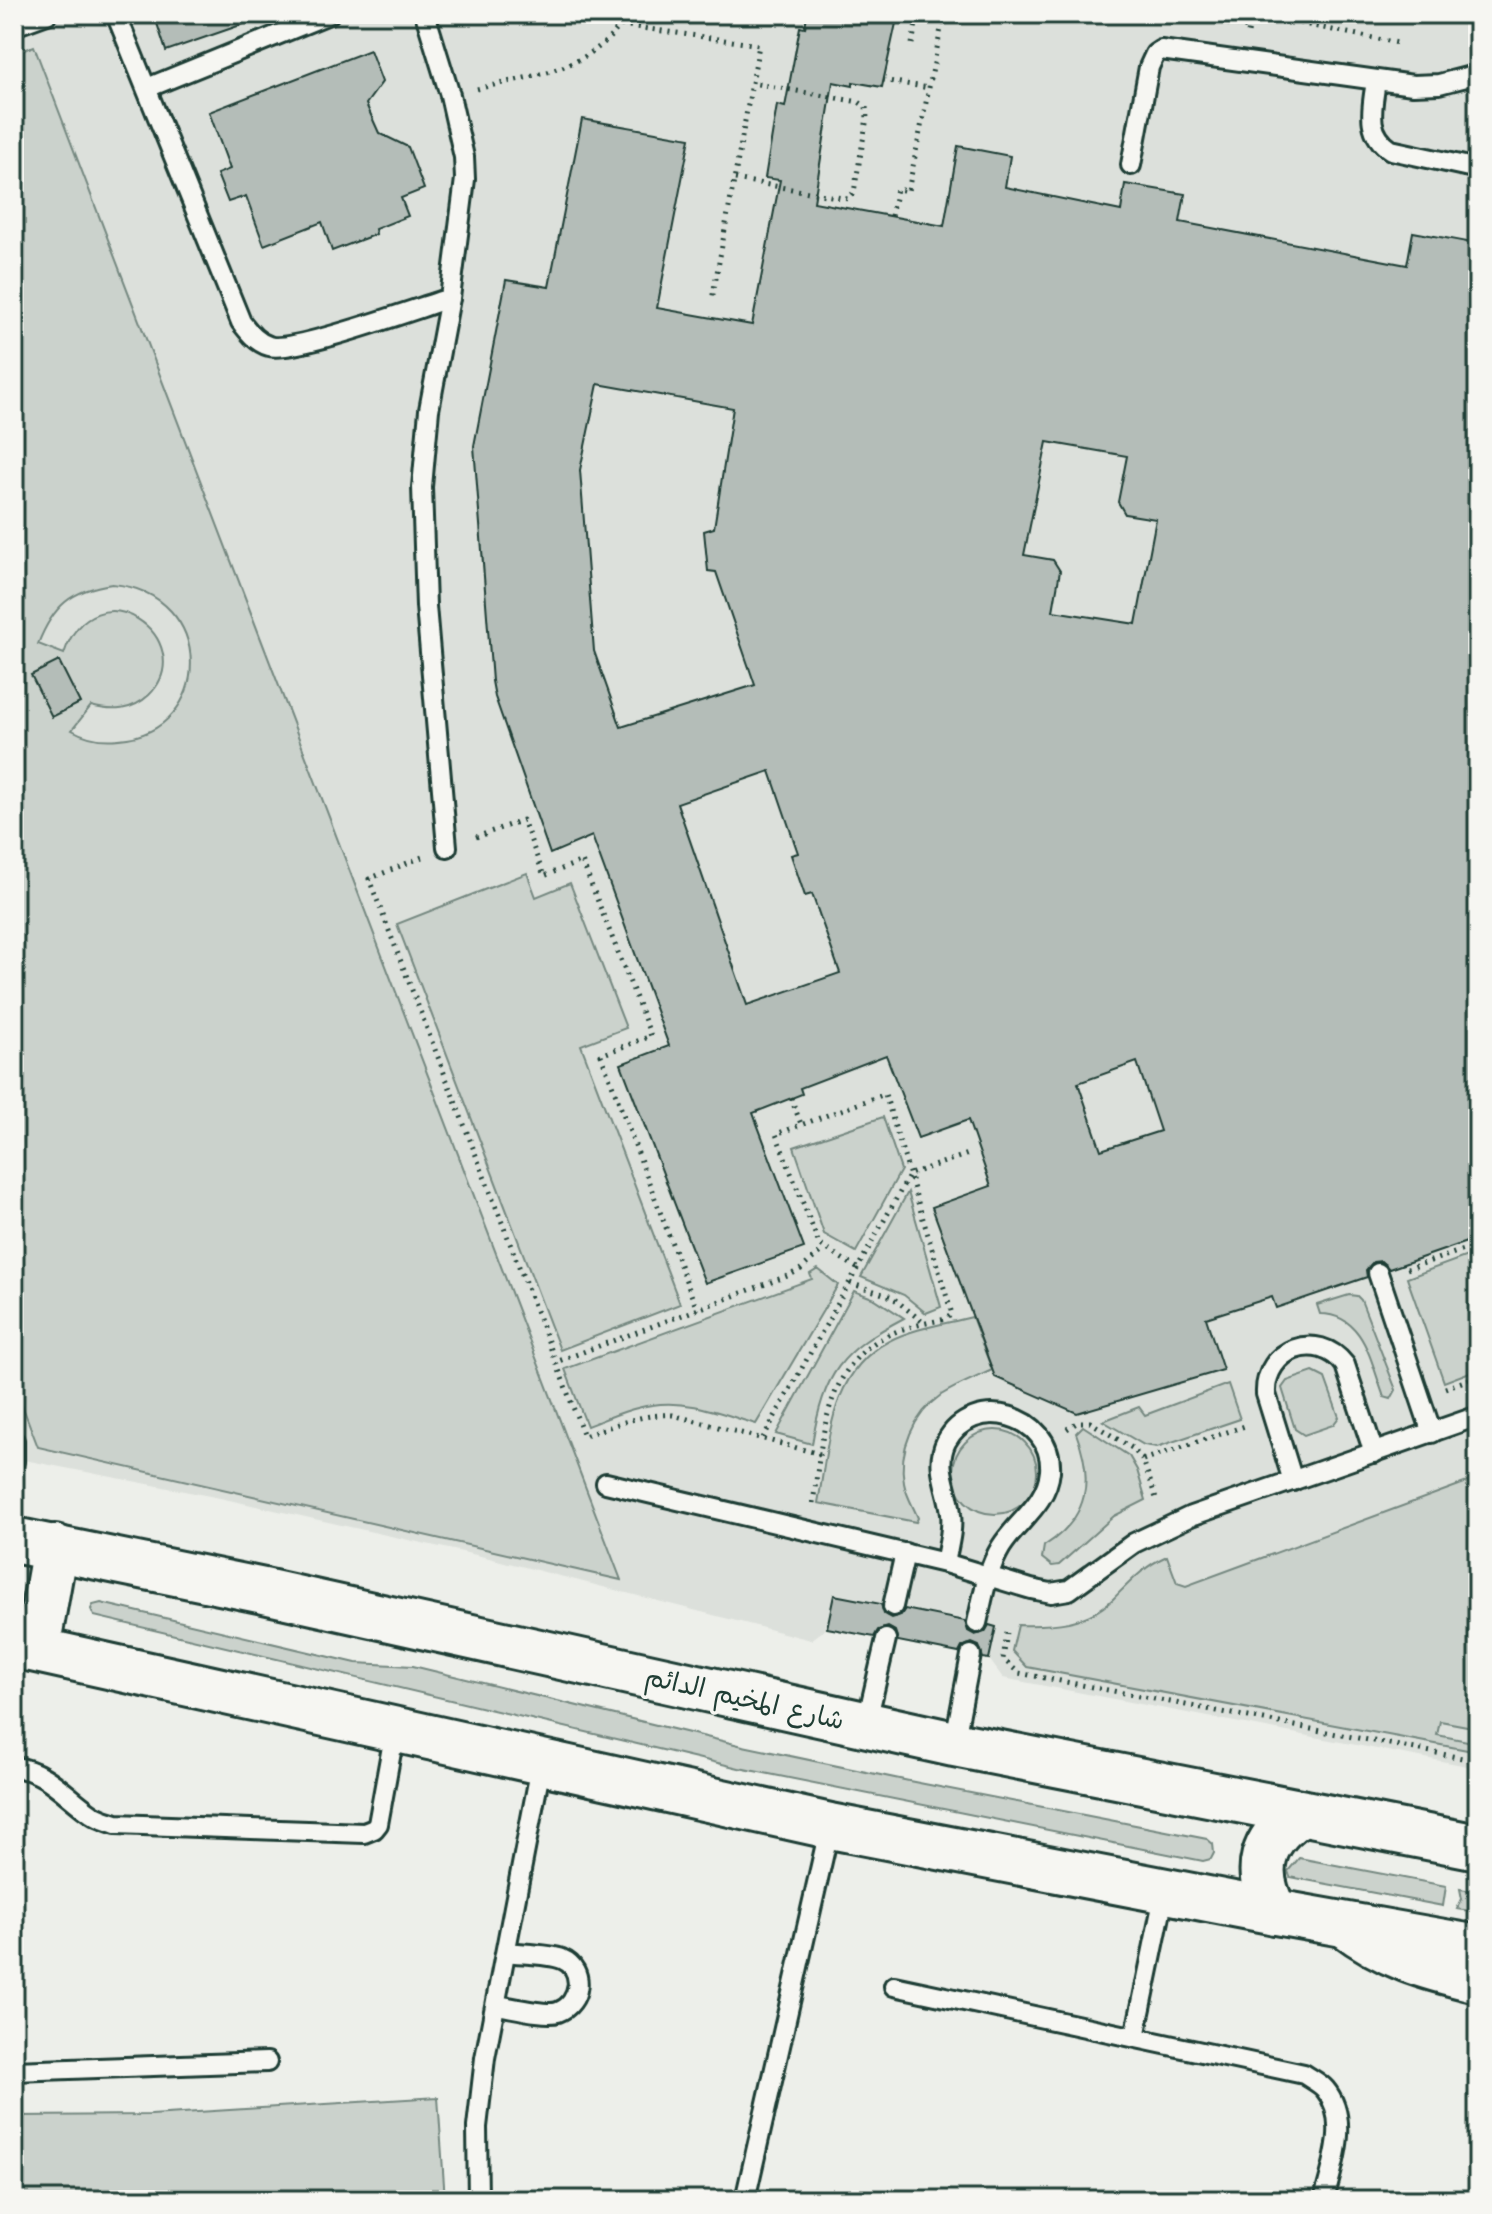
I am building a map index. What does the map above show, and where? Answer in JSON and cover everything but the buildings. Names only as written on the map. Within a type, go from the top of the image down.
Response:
[{"type":"main road","points":[[34,1543],[25,1647],[830,1826],[1478,1948]]},
{"type":"main road","name":"شارع المخيم الدائم","points":[[34,1543],[954,1744],[1478,1847]]},
{"type":"main road","points":[[1275,1912],[1264,1886],[1264,1856],[1277,1830],[1301,1813]]},
{"type":"street","points":[[1336,1923],[1361,1941],[1415,1967],[1478,1983]]},
{"type":"lane","points":[[14,26],[47,14]]},
{"type":"lane","points":[[116,14],[241,322],[253,338],[271,347],[306,343],[450,298]]},
{"type":"lane","points":[[147,88],[329,14]]},
{"type":"lane","points":[[425,14],[450,95],[464,157],[465,179],[450,298],[429,410],[422,487],[422,527],[447,847]]},
{"type":"lane","points":[[1131,165],[1149,67],[1155,54],[1161,50],[1413,85],[1439,84],[1478,74]]},
{"type":"lane","points":[[1376,81],[1371,120],[1373,130],[1383,144],[1391,150],[1469,167]]},
{"type":"lane","points":[[1378,1273],[1432,1433]]},
{"type":"lane","points":[[1293,1481],[1266,1394],[1265,1380],[1270,1367],[1280,1357],[1306,1347],[1322,1346],[1335,1353],[1345,1365],[1374,1453]]},
{"type":"lane","points":[[945,1563],[952,1515],[941,1472],[946,1442],[956,1429],[970,1419],[986,1414],[1003,1414],[1020,1420],[1036,1432],[1046,1448],[1050,1468],[1047,1487],[1037,1505],[1010,1534],[988,1575],[977,1623]]},
{"type":"lane","points":[[606,1483],[905,1553],[1051,1593],[1069,1590],[1134,1543],[1162,1528],[1478,1416]]},
{"type":"lane","points":[[14,1441],[14,1461]]},
{"type":"lane","points":[[893,1606],[905,1553]]},
{"type":"lane","points":[[866,1725],[886,1639]]},
{"type":"lane","points":[[954,1744],[971,1655]]},
{"type":"lane","points":[[14,1767],[41,1775],[61,1787],[95,1816],[116,1824],[364,1833],[378,1824],[395,1730]]},
{"type":"lane","points":[[478,2200],[477,2127],[485,2058],[542,1761]]},
{"type":"lane","points":[[745,2200],[830,1826]]},
{"type":"lane","points":[[1135,2037],[1165,1891]]},
{"type":"lane","points":[[497,2005],[556,2013],[571,2005],[579,1988],[576,1971],[563,1959],[506,1952]]},
{"type":"lane","points":[[894,1986],[1304,2074],[1325,2089],[1336,2111],[1339,2136],[1324,2200]]},
{"type":"lane","points":[[14,2071],[267,2062]]},
{"type":"path","points":[[450,95],[557,69],[587,58],[628,14]]},
{"type":"path","points":[[912,44],[918,14]]},
{"type":"path","points":[[891,216],[897,189],[908,191],[944,14]]},
{"type":"path","points":[[1191,14],[1249,28]]},
{"type":"path","points":[[1253,14],[1398,43]]},
{"type":"path","points":[[621,25],[757,43],[712,300]]},
{"type":"path","points":[[1352,46],[1354,34]]},
{"type":"path","points":[[883,80],[929,88]]},
{"type":"path","points":[[735,179],[848,199],[854,192],[867,118],[866,107],[859,102],[752,83]]},
{"type":"path","points":[[697,1310],[601,1055],[651,1036],[582,861],[544,876],[523,820],[369,879],[584,1436],[655,1414],[686,1418],[820,1454]]},
{"type":"path","points":[[807,1532],[832,1398],[849,1365],[861,1352],[889,1334],[946,1319],[952,1311],[885,1094],[776,1134],[814,1236],[824,1249],[857,1268]]},
{"type":"path","points":[[791,1098],[801,1124]]},
{"type":"path","points":[[763,1438],[910,1174],[971,1153]]},
{"type":"path","points":[[556,1362],[797,1272],[824,1249]]},
{"type":"path","points":[[850,1283],[892,1297],[925,1323]]},
{"type":"path","points":[[1436,1392],[1478,1376]]},
{"type":"path","points":[[1143,1460],[1252,1423]]},
{"type":"path","points":[[1015,1584],[1003,1659],[1019,1673],[1478,1761]]},
{"type":"shaded area","points":[[14,14],[1478,14],[1478,1768],[1003,1678],[989,1659],[886,1639],[827,1628],[811,1640],[485,1557],[220,1498],[14,1458]]},
{"type":"shaded area","points":[[34,46],[621,1580],[38,1447],[14,1384],[14,54]],"holes":[[[112,584],[146,593],[171,611],[186,635],[191,662],[187,689],[173,713],[151,731],[106,740],[72,730],[91,706],[122,709],[149,695],[162,674],[163,653],[154,634],[138,619],[118,612],[98,614],[78,627],[64,654],[38,644],[50,619],[65,602],[98,587]]]},
{"type":"shaded area","points":[[527,873],[536,897],[570,883],[626,1028],[581,1045],[680,1304],[560,1350],[397,924]]},
{"type":"shaded area","points":[[883,1117],[901,1170],[856,1252],[824,1234],[794,1147]]},
{"type":"shaded area","points":[[908,1192],[941,1307],[926,1313],[904,1295],[861,1277]]},
{"type":"shaded area","points":[[1470,1255],[1478,1279],[1478,1369],[1444,1382],[1407,1278]]},
{"type":"shaded area","points":[[818,1269],[838,1285],[756,1424],[705,1408],[665,1404],[636,1408],[587,1426],[565,1369],[812,1279],[810,1274]]},
{"type":"shaded area","points":[[854,1291],[875,1299],[904,1318],[865,1341],[839,1366],[823,1399],[812,1444],[776,1434]]},
{"type":"shaded area","points":[[1349,1295],[1361,1300],[1396,1390],[1391,1399],[1384,1397],[1370,1356],[1357,1332],[1335,1316],[1320,1314],[1317,1305]]},
{"type":"shaded area","points":[[972,1317],[992,1370],[941,1395],[923,1412],[910,1434],[903,1458],[903,1471],[906,1492],[918,1518],[916,1522],[818,1503],[835,1412],[854,1371],[869,1354],[889,1341]]},
{"type":"shaded area","points":[[1313,1372],[1325,1378],[1339,1417],[1333,1425],[1304,1435],[1295,1429],[1282,1388],[1287,1381]]},
{"type":"shaded area","points":[[1228,1384],[1240,1419],[1157,1447],[1144,1445],[1103,1421],[1139,1407],[1145,1415]]},
{"type":"shaded area","points":[[1083,1426],[1129,1456],[1137,1470],[1146,1500],[1114,1516],[1059,1565],[1052,1566],[1042,1558],[1044,1546],[1071,1523],[1084,1497],[1085,1467],[1076,1433]]},
{"type":"shaded area","points":[[995,1430],[1018,1437],[1030,1449],[1037,1472],[1030,1495],[1018,1507],[995,1514],[972,1507],[960,1495],[953,1472],[960,1449],[972,1437]]},
{"type":"shaded area","points":[[1478,1478],[1478,1728],[1440,1721],[1437,1735],[1478,1743],[1478,1752],[1027,1667],[1012,1651],[1018,1625],[1056,1624],[1092,1614],[1103,1608],[1145,1569],[1167,1556],[1177,1583],[1186,1586]]},
{"type":"shaded area","points":[[101,1603],[356,1663],[413,1666],[743,1746],[1207,1839],[1213,1844],[1214,1853],[1211,1859],[1203,1861],[739,1768],[94,1616],[93,1605]]},
{"type":"shaded area","points":[[1299,1858],[1446,1886],[1443,1906],[1290,1877],[1288,1871]]},
{"type":"shaded area","points":[[1460,1889],[1478,1892],[1478,1912],[1457,1909],[1462,1899]]},
{"type":"shaded area","points":[[438,2097],[445,2200],[14,2200],[14,2116],[151,2115]]}]
